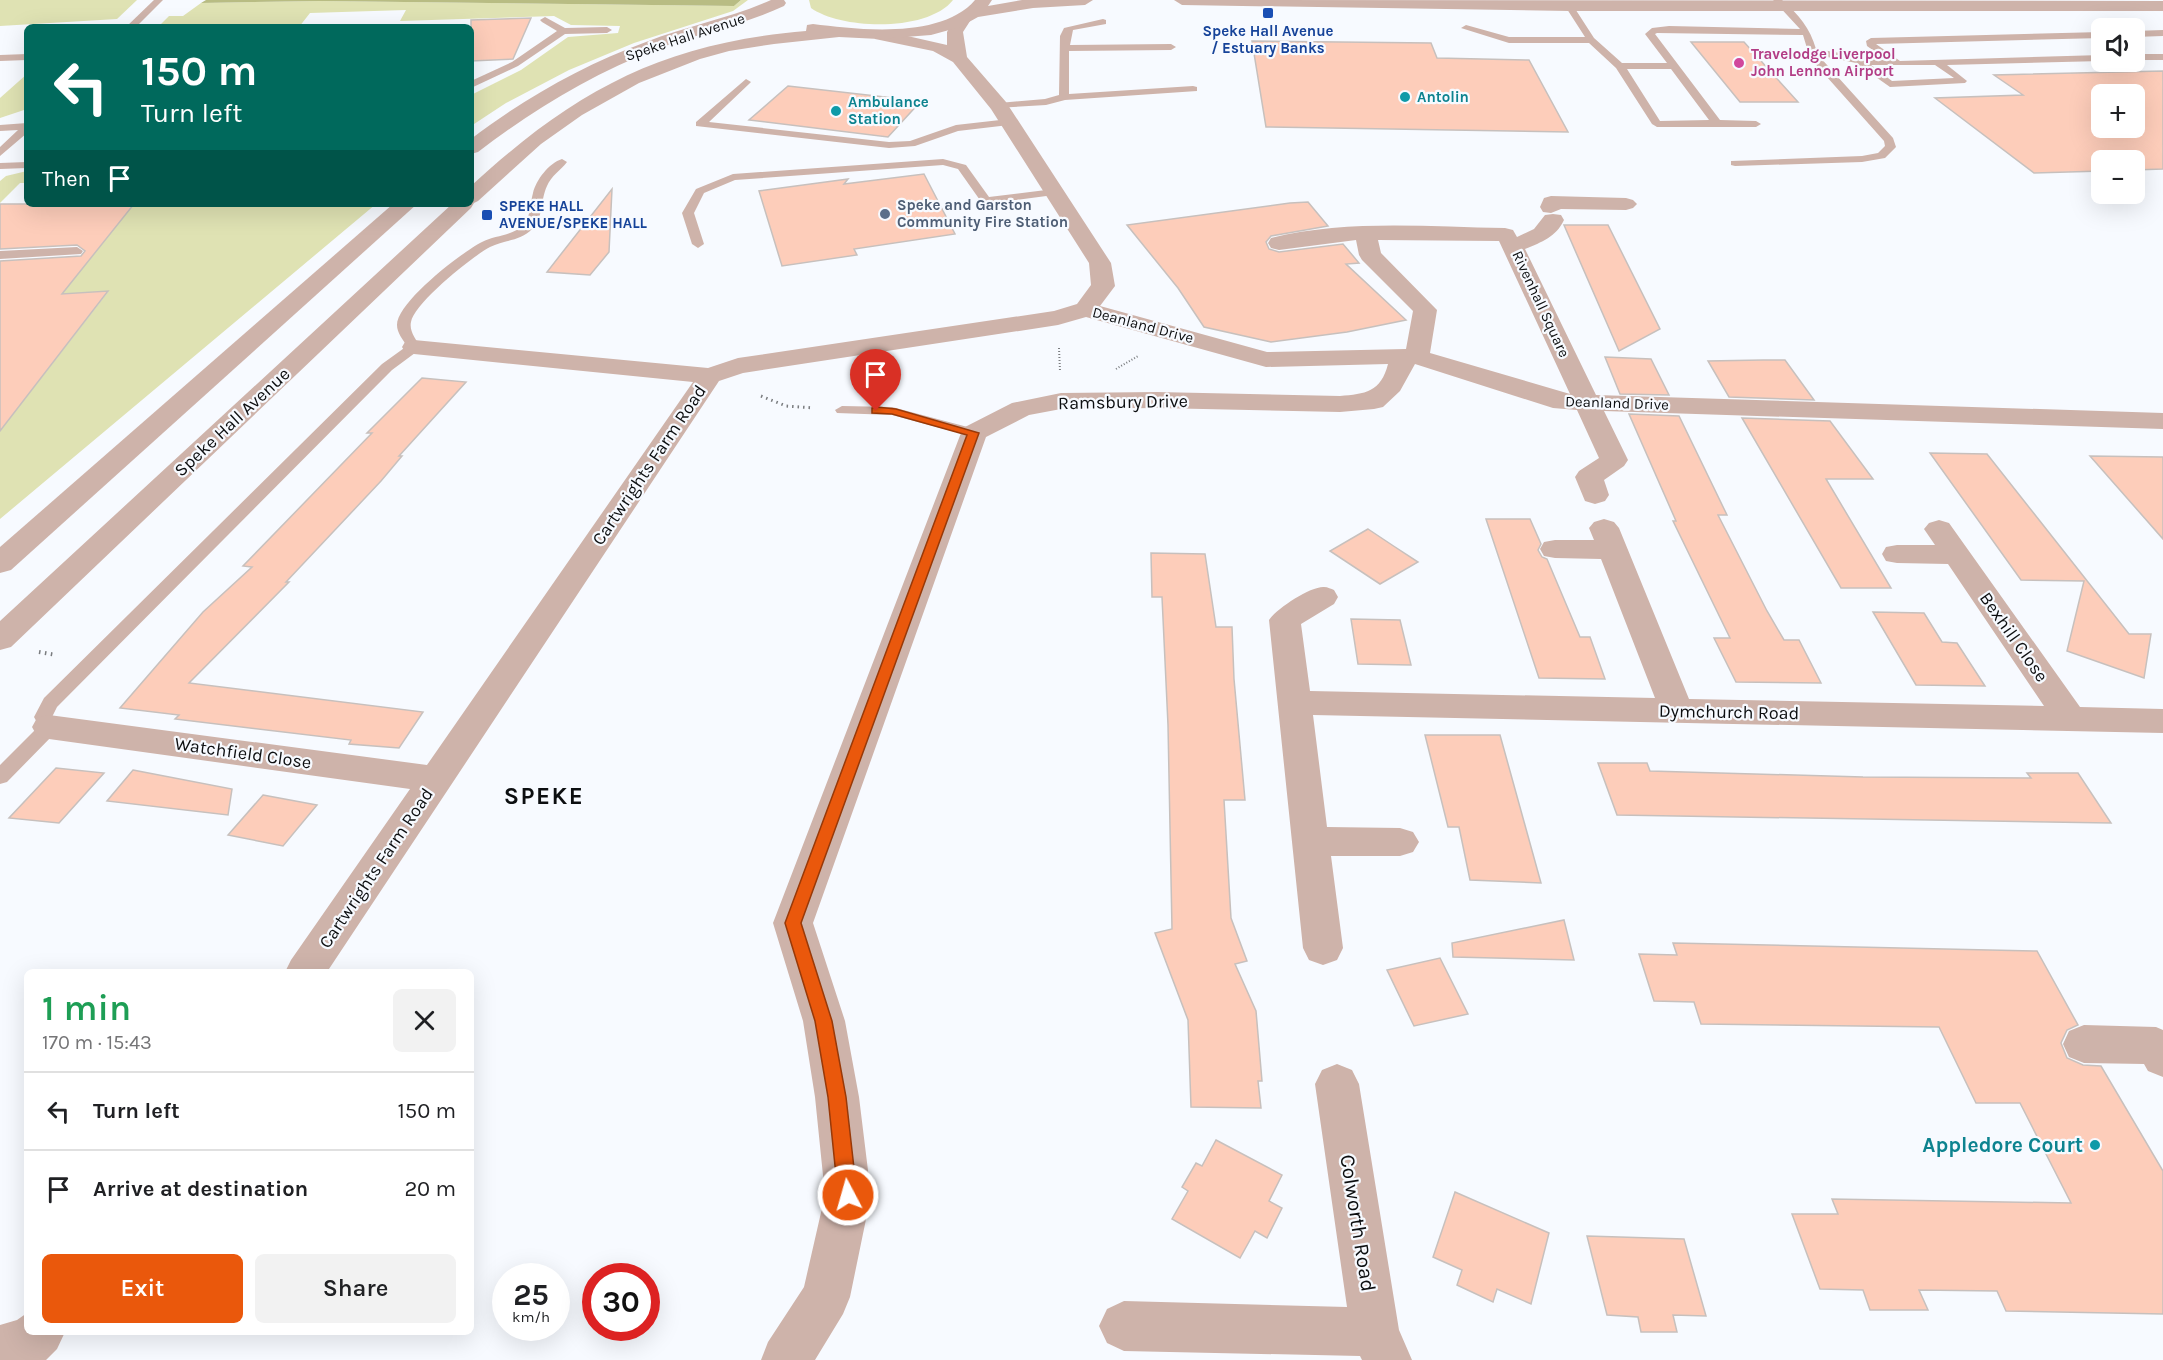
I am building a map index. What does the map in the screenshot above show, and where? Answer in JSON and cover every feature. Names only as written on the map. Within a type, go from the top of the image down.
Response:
[{"type":"street","points":[[881,35],[941,27],[974,10],[1085,0]]},
{"type":"street","points":[[1182,0],[1569,6],[1782,3],[2163,6]]},
{"type":"street","points":[[783,10],[810,28],[836,33],[881,35],[938,47],[959,58],[1004,114],[1100,263],[1103,286],[1085,309]]},
{"type":"street","name":"Speke Hall Avenue","points":[[474,146],[531,104],[610,63],[654,45],[754,15],[783,10]]},
{"type":"street","points":[[959,58],[955,43],[956,32],[974,10]]},
{"type":"street","name":"Speke Hall Avenue","points":[[474,194],[556,123],[601,95],[641,76],[714,49],[778,38],[836,33]]},
{"type":"street","points":[[1513,246],[1551,227],[1551,202],[1626,204]]},
{"type":"street","points":[[0,564],[403,207]]},
{"type":"street","name":"Speke Hall Avenue","points":[[0,639],[461,207]]},
{"type":"street","points":[[1366,233],[1370,255],[1425,310],[1408,356]]},
{"type":"street","name":"Rivenhall Square","points":[[1279,243],[1338,234],[1366,233],[1505,235],[1513,246],[1614,460],[1589,477],[1595,495]]},
{"type":"street","name":"Cartwrights Farm Road","points":[[307,969],[710,376],[738,366],[1058,318],[1085,309]]},
{"type":"street","name":"Deanland Drive","points":[[1085,309],[1266,359],[1305,360],[1346,356],[1408,356],[1562,402],[2163,421]]},
{"type":"street","points":[[414,347],[710,376]]},
{"type":"street","name":"Ramsbury Drive","points":[[974,433],[1021,409],[1061,401],[1157,400],[1340,404],[1374,401],[1391,386],[1408,356]]},
{"type":"street","points":[[786,1360],[826,1297],[848,1195],[837,1097],[824,1021],[793,923],[974,433]]},
{"type":"street","name":"Bexhill Close","points":[[1939,529],[2070,718]]},
{"type":"street","points":[[1555,549],[1608,539],[1677,711]]},
{"type":"street","points":[[1897,554],[1958,555]]},
{"type":"street","points":[[1323,597],[1285,620],[1323,948]]},
{"type":"street","name":"Dymchurch Road","points":[[1295,703],[2163,721]]},
{"type":"street","name":"Watchfield Close","points":[[49,727],[436,779]]},
{"type":"street","points":[[1311,841],[1400,842]]},
{"type":"street","points":[[2084,1044],[2156,1046],[2163,1058]]},
{"type":"street","name":"Colworth Road","points":[[1337,1083],[1381,1346]]},
{"type":"street","points":[[1124,1326],[1381,1346]]},
{"type":"lane","points":[[134,24],[159,0]]},
{"type":"lane","points":[[1735,163],[1862,159],[1881,156],[1891,147],[1889,140],[1813,56],[1807,32],[1782,3]]},
{"type":"lane","points":[[1569,6],[1591,40],[1620,66],[1657,124],[1756,124]]},
{"type":"lane","points":[[545,20],[563,31],[607,30]]},
{"type":"lane","points":[[1064,97],[1065,36],[1069,28],[1103,22]]},
{"type":"lane","points":[[1466,28],[1509,40],[1591,40]]},
{"type":"lane","points":[[1717,123],[1650,34],[1655,30],[1807,32]]},
{"type":"lane","points":[[474,84],[515,64],[563,31]]},
{"type":"lane","points":[[2145,34],[2163,33]]},
{"type":"lane","points":[[1897,63],[1870,44],[1871,41],[2091,34]]},
{"type":"lane","points":[[2018,36],[2054,59]]},
{"type":"lane","points":[[1065,48],[1171,47]]},
{"type":"lane","points":[[1811,51],[1857,61],[1897,63],[2091,58]]},
{"type":"lane","points":[[0,58],[24,57]]},
{"type":"lane","points":[[2145,57],[2163,57]]},
{"type":"lane","points":[[1857,61],[1890,84],[1962,81],[1936,62]]},
{"type":"lane","points":[[1620,66],[1674,66]]},
{"type":"lane","points":[[746,82],[700,124],[889,145],[911,144],[956,128],[1064,97],[1193,89]]},
{"type":"lane","points":[[0,128],[24,127]]},
{"type":"lane","points":[[0,153],[24,130]]},
{"type":"lane","points":[[0,777],[49,727],[44,717],[50,704],[387,367],[414,347],[404,329],[406,314],[442,278],[475,250],[512,236],[529,226],[534,217],[540,189],[562,162]]},
{"type":"lane","points":[[698,244],[688,213],[700,191],[734,177],[943,162],[962,167],[986,201],[1054,192]]},
{"type":"lane","points":[[0,166],[24,165]]},
{"type":"lane","points":[[0,255],[77,251]]},
{"type":"lane","points":[[842,410],[892,411],[974,433]]},
{"type":"path","points":[[1058,318],[1061,401]]},
{"type":"path","points":[[710,376],[786,406],[842,410]]},
{"type":"path","points":[[33,651],[66,656],[75,679]]},
{"type":"green space","points":[[0,0],[137,0],[117,19],[0,26]]},
{"type":"green space","points":[[206,0],[741,0],[734,6],[320,1],[201,3]]},
{"type":"green space","points":[[741,0],[748,0],[733,11],[634,43],[569,70],[506,103],[474,124],[474,94],[521,70],[568,37],[618,33],[620,26],[571,25],[554,16],[400,21],[406,10],[310,13],[301,24],[161,24],[169,16],[183,16],[201,3],[320,1],[734,6]]},
{"type":"green space","points":[[809,0],[953,0],[941,10],[925,18],[905,22],[863,24],[825,15],[811,8]]},
{"type":"green space","points":[[24,77],[24,110],[0,118],[0,98]]},
{"type":"green space","points":[[24,172],[24,183],[20,183],[0,203],[0,181],[6,176]]},
{"type":"green space","points":[[131,207],[372,207],[0,519],[0,431],[108,292],[0,298],[76,273]]},
{"type":"building","points":[[531,18],[513,59],[474,61],[474,24],[471,24],[471,20]]},
{"type":"building","name":"Antolin","points":[[1252,41],[1431,43],[1437,58],[1529,60],[1568,132],[1266,127]]},
{"type":"building","points":[[1691,42],[1744,42],[1798,102],[1740,102]]},
{"type":"building","points":[[2163,71],[2163,169],[2145,170],[2145,150],[2091,150],[2091,171],[2034,173],[1935,98],[2023,95],[1994,75]]},
{"type":"building","name":"Ambulance Station","points":[[788,86],[921,101],[888,137],[749,120]]},
{"type":"building","points":[[924,174],[955,234],[854,249],[857,255],[782,266],[759,191],[848,179],[844,184]]},
{"type":"building","points":[[612,189],[609,252],[590,275],[547,272]]},
{"type":"building","points":[[1308,202],[1328,226],[1271,236],[1266,242],[1269,249],[1279,252],[1343,244],[1359,263],[1346,264],[1406,320],[1347,332],[1271,342],[1204,327],[1178,288],[1127,225],[1290,203]]},
{"type":"building","points":[[0,204],[24,204],[24,207],[132,207],[62,294],[108,291],[0,431],[0,261],[81,256],[85,251],[77,245],[0,249]]},
{"type":"building","points":[[1564,225],[1608,225],[1660,329],[1619,351]]},
{"type":"building","points":[[1605,357],[1651,359],[1669,395],[1620,394]]},
{"type":"building","points":[[1785,360],[1814,400],[1729,397],[1708,361]]},
{"type":"building","points":[[422,378],[466,382],[399,456],[402,456],[381,481],[286,582],[289,582],[189,683],[423,712],[399,748],[349,744],[351,740],[175,719],[179,715],[120,708],[203,612],[252,567],[243,566],[372,433],[367,433]]},
{"type":"building","points":[[1629,414],[1679,416],[1727,515],[1718,515],[1767,611],[1784,640],[1799,640],[1821,683],[1736,682],[1714,638],[1730,638],[1673,521],[1676,521]]},
{"type":"building","points":[[1742,418],[1830,421],[1873,479],[1826,479],[1891,588],[1841,588]]},
{"type":"building","points":[[1930,453],[1987,454],[2129,634],[2151,634],[2144,678],[2067,651],[2084,581],[2021,580]]},
{"type":"building","points":[[2090,456],[2163,457],[2163,539]]},
{"type":"building","points":[[1486,519],[1530,519],[1541,544],[1538,550],[1542,557],[1547,559],[1580,637],[1590,637],[1605,679],[1539,678]]},
{"type":"building","points":[[1368,529],[1418,562],[1380,584],[1330,551]]},
{"type":"building","points":[[1151,553],[1205,554],[1216,627],[1232,627],[1234,679],[1245,800],[1224,800],[1231,918],[1247,961],[1235,964],[1256,1011],[1262,1081],[1258,1081],[1261,1108],[1191,1107],[1188,1020],[1155,933],[1172,929],[1168,725],[1162,597],[1152,597]]},
{"type":"building","points":[[1873,612],[1924,613],[1942,642],[1957,643],[1985,686],[1916,685]]},
{"type":"building","points":[[1351,619],[1400,620],[1411,665],[1358,664]]},
{"type":"building","points":[[1425,735],[1500,735],[1541,883],[1470,880],[1459,827],[1448,827]]},
{"type":"building","points":[[1598,763],[1647,763],[1650,771],[1863,777],[2031,778],[2027,773],[2078,773],[2111,823],[1617,815]]},
{"type":"building","points":[[56,768],[104,773],[59,823],[9,818]]},
{"type":"building","points":[[133,770],[232,789],[228,815],[107,801]]},
{"type":"building","points":[[263,795],[317,805],[283,846],[228,835]]},
{"type":"building","points":[[1564,920],[1574,960],[1453,957],[1452,943]]},
{"type":"building","name":"Appledore Court","points":[[1673,943],[2037,951],[2078,1025],[2067,1030],[2061,1043],[2067,1058],[2083,1065],[2101,1066],[2163,1171],[2163,1314],[2006,1311],[1997,1291],[1919,1290],[1928,1310],[1870,1310],[1863,1290],[1820,1289],[1792,1214],[1838,1214],[1832,1199],[2071,1203],[2020,1103],[1976,1103],[1939,1027],[1701,1024],[1694,1002],[1654,1001],[1639,954],[1677,955]]},
{"type":"building","points":[[1440,958],[1468,1014],[1414,1026],[1387,970]]},
{"type":"building","points":[[1216,1140],[1282,1175],[1269,1201],[1282,1208],[1267,1238],[1255,1231],[1240,1258],[1172,1219],[1188,1191],[1182,1187],[1196,1163],[1202,1166]]},
{"type":"building","points":[[1455,1192],[1549,1233],[1531,1304],[1497,1289],[1493,1302],[1457,1285],[1462,1270],[1433,1257]]},
{"type":"building","points":[[1587,1236],[1684,1239],[1706,1316],[1673,1315],[1677,1332],[1641,1332],[1638,1317],[1607,1315]]},
{"type":"place","name":"Speke Hall Avenue / Estuary Banks","points":[[1268,13]]},
{"type":"place","name":"Travelodge Liverpool John Lennon Airport","points":[[1739,63]]},
{"type":"place","name":"Antolin","points":[[1405,97]]},
{"type":"place","name":"Ambulance Station","points":[[836,111]]},
{"type":"place","name":"Speke and Garston Community Fire Station","points":[[885,214]]},
{"type":"place","name":"SPEKE HALL AVENUE/SPEKE HALL","points":[[487,215]]},
{"type":"place","name":"Appledore Court","points":[[2095,1145]]},
{"type":"district","name":"SPEKE","points":[[544,796]]},
{"type":"route","points":[[848,1195],[837,1097],[824,1021],[793,923],[974,433],[892,411],[876,411]]}]
